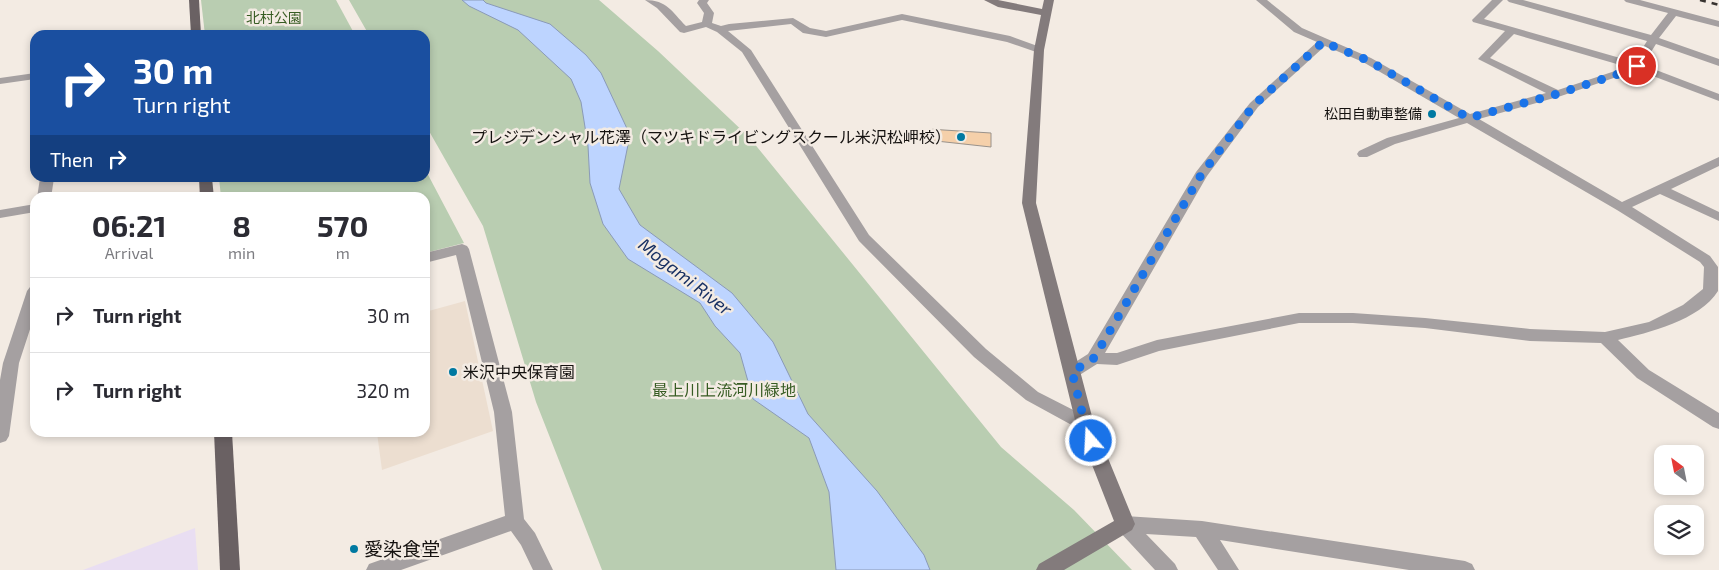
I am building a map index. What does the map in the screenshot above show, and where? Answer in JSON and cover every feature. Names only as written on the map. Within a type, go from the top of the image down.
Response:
[{"type":"main road","points":[[194,0],[196,30]]},
{"type":"main road","points":[[222,437],[230,570]]},
{"type":"street","points":[[650,0],[661,6],[684,30],[707,24],[721,30],[746,50],[864,238],[980,353],[1032,396],[1085,424]]},
{"type":"street","points":[[704,0],[702,3],[709,13],[707,24]]},
{"type":"street","points":[[989,0],[1002,5],[1048,6],[1039,50],[1029,203],[1085,424],[1124,524],[1168,570]]},
{"type":"street","points":[[1094,358],[1117,359],[1157,346],[1299,318],[1353,318],[1425,323],[1530,335],[1605,338],[1654,326],[1714,294],[1715,267],[1705,259],[1622,207],[1367,60],[1298,30],[1261,0]]},
{"type":"street","points":[[1498,0],[1476,20],[1637,66],[1719,98]]},
{"type":"street","points":[[1512,0],[1653,39],[1719,63]]},
{"type":"street","points":[[1629,0],[1719,24]]},
{"type":"street","points":[[1363,154],[1391,141],[1557,94],[1625,72],[1637,66],[1653,39],[1674,12]]},
{"type":"street","points":[[721,30],[729,27],[792,21],[807,31],[826,34],[902,17],[1010,39],[1039,50]]},
{"type":"street","points":[[1512,30],[1483,59],[1557,94]]},
{"type":"street","points":[[1072,372],[1094,358],[1201,175],[1254,105],[1323,42]]},
{"type":"street","points":[[0,81],[30,77]]},
{"type":"street","points":[[1622,207],[1719,161]]},
{"type":"street","points":[[1661,188],[1719,217]]},
{"type":"street","points":[[0,214],[30,209]]},
{"type":"street","points":[[430,257],[462,249],[503,412],[515,521],[528,539],[543,570]]},
{"type":"street","points":[[0,436],[11,363],[30,306]]},
{"type":"street","points":[[1605,338],[1643,374],[1719,422]]},
{"type":"street","points":[[376,570],[515,521]]},
{"type":"street","points":[[1046,570],[1124,524],[1202,529],[1465,570]]},
{"type":"street","points":[[1202,529],[1229,570]]},
{"type":"shaded area","name":"米沢中央保育園","points":[[465,301],[493,431],[382,470],[378,437],[430,437],[430,311]]},
{"type":"shaded area","points":[[195,528],[198,570],[83,570]]},
{"type":"green space","name":"北村公園","points":[[201,0],[336,0],[352,30],[204,30]]},
{"type":"green space","name":"最上川上流河川緑地","points":[[349,0],[599,0],[658,51],[749,137],[1001,447],[1074,510],[1132,570],[602,570],[536,402],[483,226],[430,133],[430,30],[366,30]]},
{"type":"green space","points":[[430,178],[464,243],[430,252],[430,192],[220,192],[219,182],[430,182]]},
{"type":"water","name":"Mogami River","points":[[462,0],[483,0],[486,3],[550,24],[586,55],[601,73],[630,135],[619,189],[640,225],[732,293],[773,342],[808,414],[877,491],[924,555],[930,570],[836,570],[829,492],[809,438],[753,399],[740,353],[715,326],[700,303],[628,259],[603,224],[590,183],[588,146],[581,102],[571,79],[518,30],[469,6]]},
{"type":"building","name":"プレジデンシャル花澤（マツキドライビングスクール米沢松岬校）","points":[[928,129],[991,133],[991,147],[927,140]]},
{"type":"railway","points":[[1700,0],[1719,5]]},
{"type":"place","name":"松田自動車整備","points":[[1432,114]]},
{"type":"place","name":"プレジデンシャル花澤（マツキドライビングスクール米沢松岬校）","points":[[961,137]]},
{"type":"place","name":"米沢中央保育園","points":[[453,372]]},
{"type":"place","name":"愛染食堂","points":[[354,549]]},
{"type":"route","points":[[1091,441],[1072,372],[1094,358],[1201,175],[1254,105],[1323,42],[1367,60],[1469,118],[1557,94],[1625,72],[1637,66]]}]
